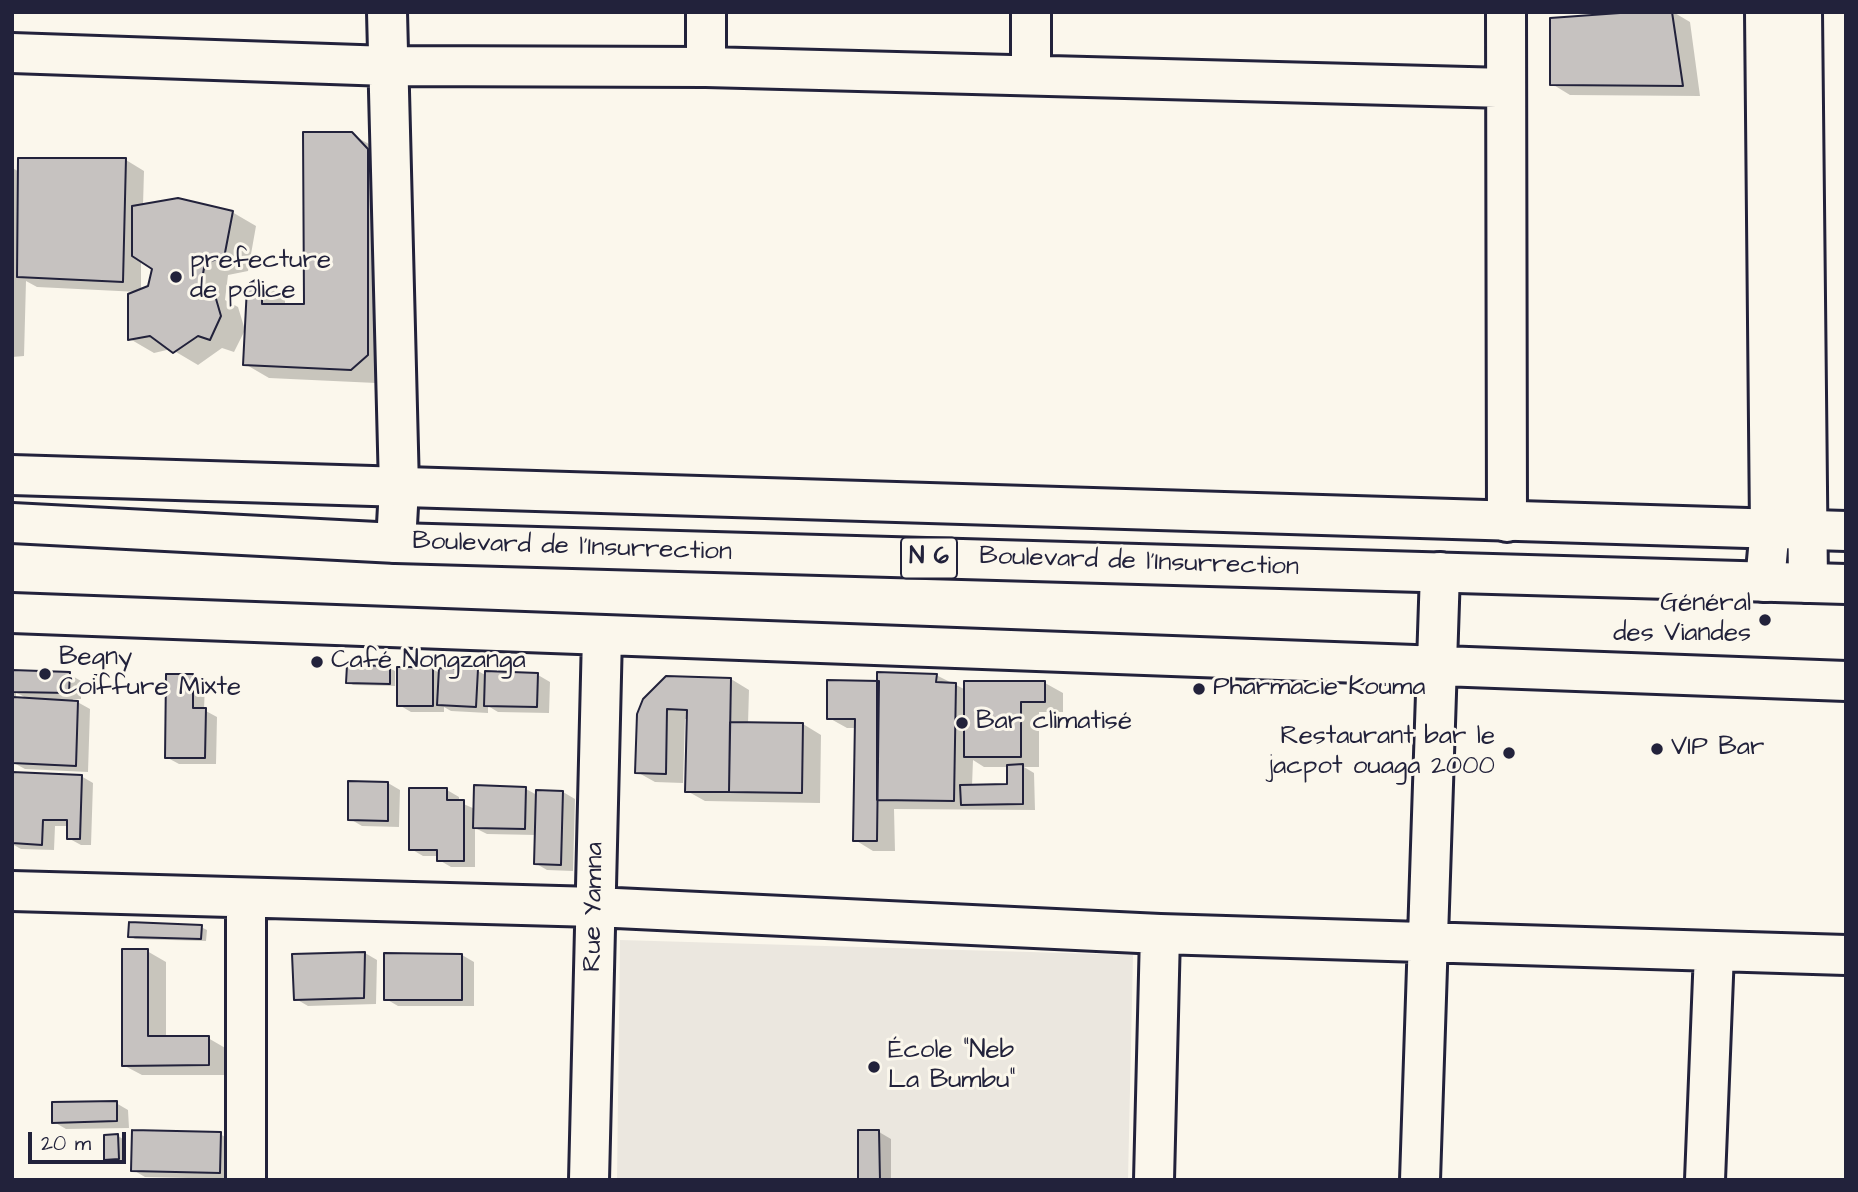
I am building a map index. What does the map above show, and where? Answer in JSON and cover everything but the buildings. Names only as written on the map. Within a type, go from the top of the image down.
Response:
[{"type":"street","points":[[387,12],[399,488],[396,543]]},
{"type":"street","points":[[706,12],[706,67]]},
{"type":"street","points":[[1031,12],[1031,75]]},
{"type":"street","points":[[1506,12],[1507,522]]},
{"type":"street","points":[[1765,12],[1770,528],[1765,582]]},
{"type":"street","points":[[1802,12],[1808,583]]},
{"type":"street","points":[[12,52],[388,66],[706,67],[1506,88]]},
{"type":"street","name":"Boulevard de l'Insurrection","points":[[12,475],[1846,531]]},
{"type":"street","name":"Boulevard de l'Insurrection","points":[[12,523],[396,543],[1846,584]]},
{"type":"street","points":[[1420,1180],[1440,572]]},
{"type":"street","points":[[12,613],[1846,681]]},
{"type":"street","name":"Rue Yamna","points":[[589,1180],[602,635]]},
{"type":"street","points":[[12,891],[595,907],[1160,933],[1846,956]]},
{"type":"street","points":[[246,899],[246,1180]]},
{"type":"street","points":[[1154,1180],[1160,933]]},
{"type":"street","points":[[1705,1180],[1714,951]]},
{"type":"shaded area","name":"École \"Neb La Bumbu\"","points":[[620,940],[1133,955],[1128,1180],[617,1180]]},
{"type":"place","name":"prefecture de police","points":[[176,277]]},
{"type":"place","name":"Général des Viandes","points":[[1765,620]]},
{"type":"place","name":"Café Nongzanga","points":[[317,662]]},
{"type":"place","name":"Begny Coiffure Mixte","points":[[45,674]]},
{"type":"place","name":"Pharmacie Kouma","points":[[1199,689]]},
{"type":"place","name":"Bar climatisé","points":[[962,723]]},
{"type":"place","name":"VIP Bar","points":[[1657,749]]},
{"type":"place","name":"Restaurant bar le jacpot ouaga 2000","points":[[1509,753]]},
{"type":"place","name":"École \"Neb La Bumbu\"","points":[[874,1067]]}]
